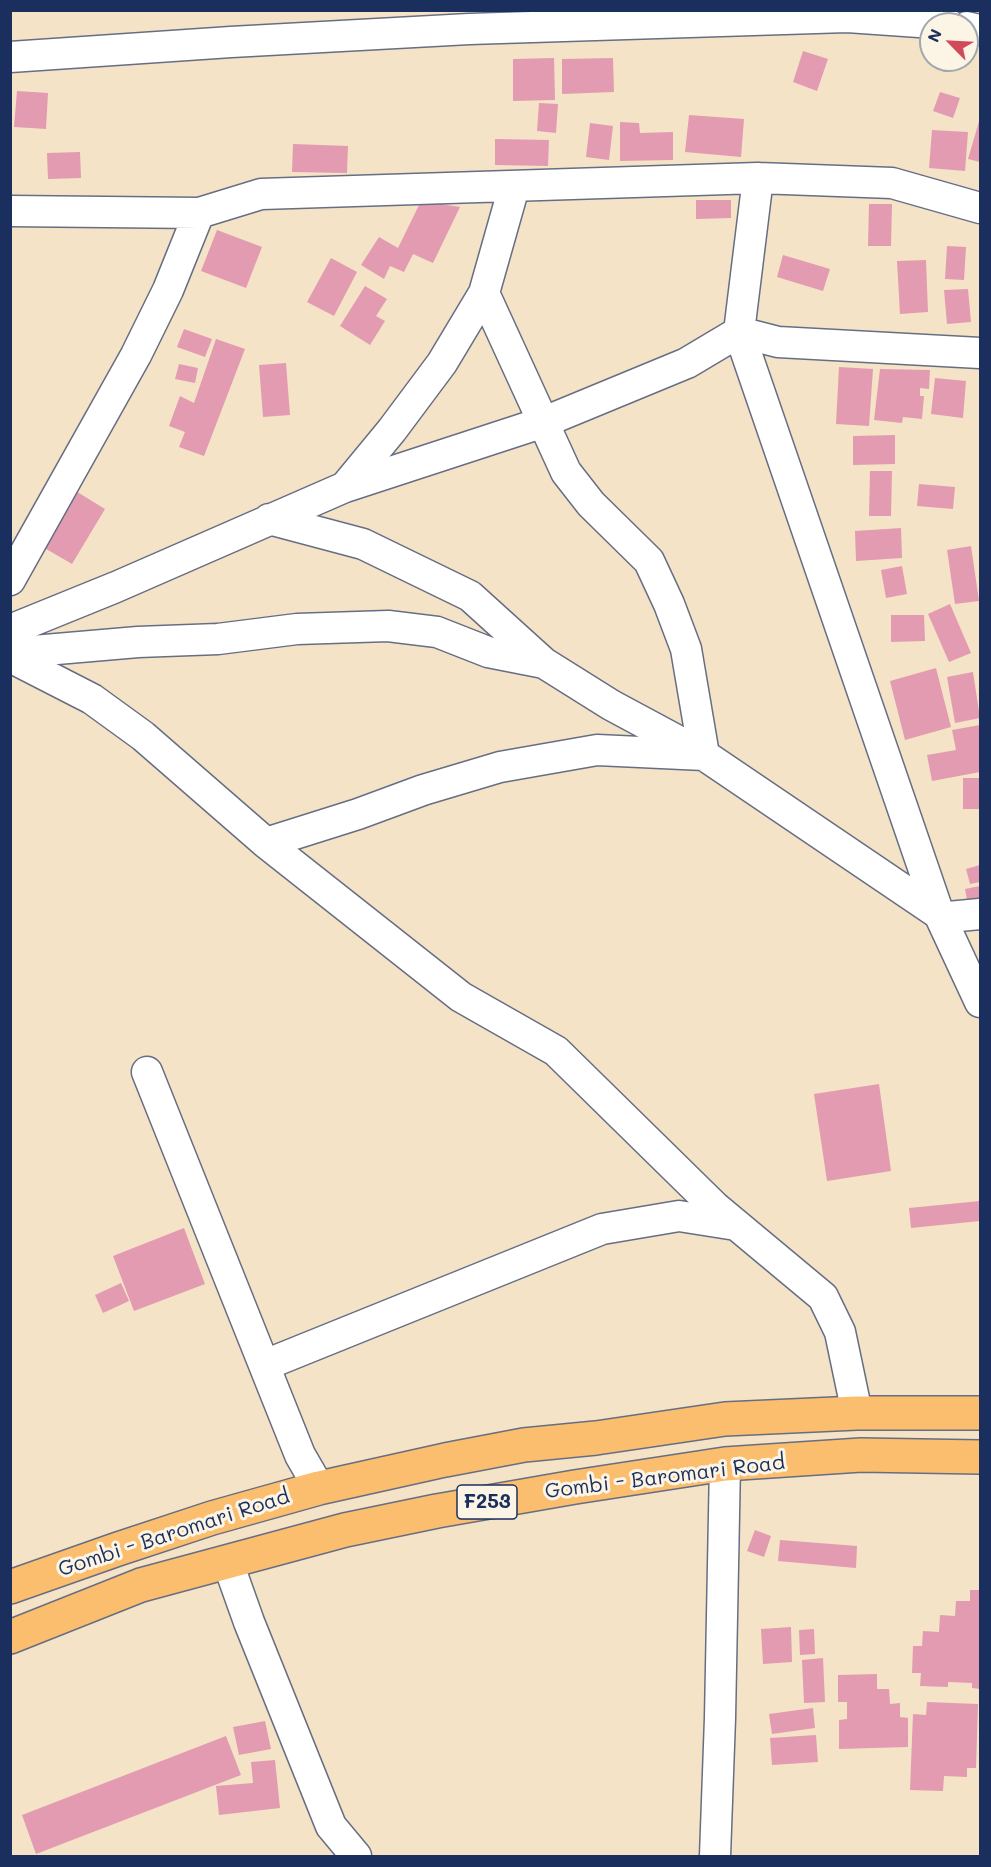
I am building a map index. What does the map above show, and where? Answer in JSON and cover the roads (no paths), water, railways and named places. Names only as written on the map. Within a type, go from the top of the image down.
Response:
[{"type":"main road","name":"Gombi - Baromari Road","points":[[10,1587],[181,1528],[319,1488],[524,1445],[596,1438],[725,1419],[857,1413],[981,1413]]},
{"type":"main road","name":"Gombi - Baromari Road","points":[[10,1636],[141,1585],[345,1530],[437,1511],[725,1464],[861,1455],[981,1457]]},
{"type":"street","points":[[10,57],[469,29],[847,14],[919,21]]},
{"type":"street","points":[[758,178],[739,332],[939,914],[981,1002]]},
{"type":"street","points":[[10,211],[200,213],[261,194],[758,178],[892,183],[981,208]]},
{"type":"street","points":[[345,487],[392,430],[442,363],[484,293],[514,187]]},
{"type":"street","points":[[10,580],[136,355],[168,290],[200,213]]},
{"type":"street","points":[[484,293],[566,472],[591,504],[649,561],[686,649],[704,755]]},
{"type":"street","points":[[10,630],[345,487],[544,422],[687,363],[739,332],[778,342],[981,353]]},
{"type":"street","points":[[269,519],[363,544],[470,596],[544,663],[611,705],[704,755],[939,914],[948,917],[981,914]]},
{"type":"street","points":[[10,655],[138,642],[218,639],[297,629],[388,626],[437,632],[488,652],[544,663]]},
{"type":"street","points":[[10,655],[92,699],[143,736],[266,843],[460,997],[556,1051],[736,1225],[823,1296],[840,1332],[857,1413]]},
{"type":"street","points":[[266,843],[358,814],[423,790],[500,767],[597,750],[704,755]]},
{"type":"street","points":[[147,1072],[300,1455],[319,1488]]},
{"type":"street","points":[[265,1365],[602,1229],[679,1216],[736,1225]]},
{"type":"street","points":[[715,1857],[721,1707],[725,1464]]},
{"type":"street","points":[[228,1563],[249,1622],[331,1826],[356,1857]]}]
